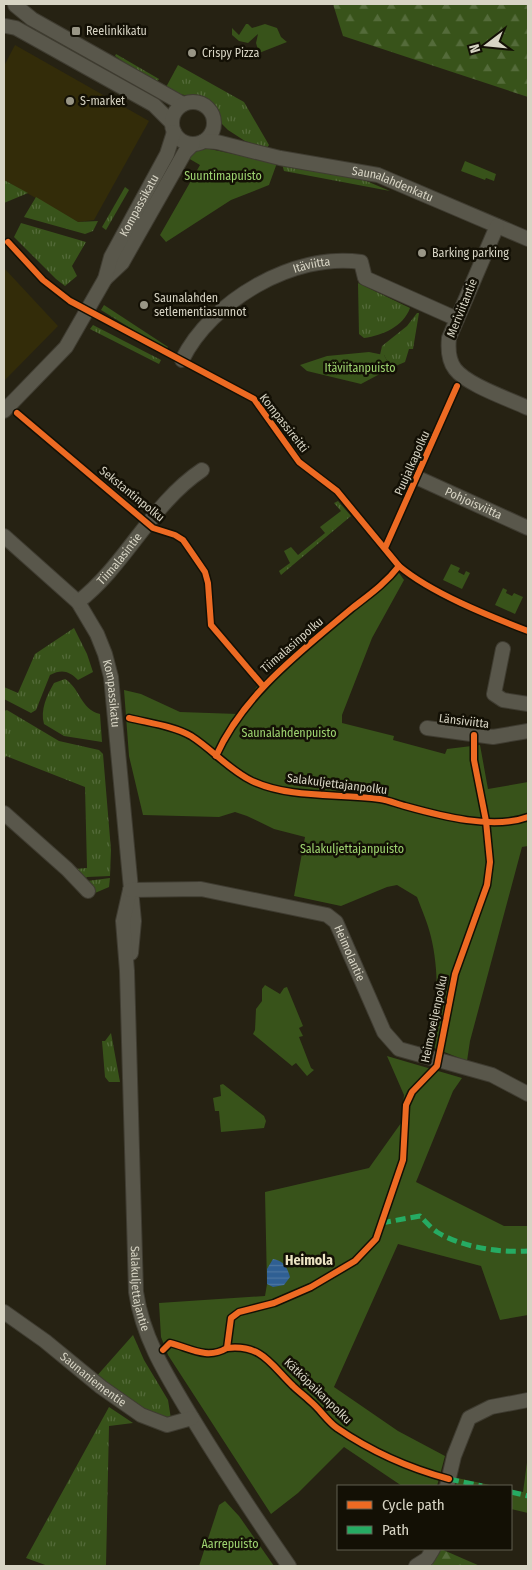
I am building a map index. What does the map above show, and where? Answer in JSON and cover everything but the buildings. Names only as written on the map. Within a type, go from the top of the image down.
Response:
[{"type":"street","points":[[5,26],[14,17],[14,4]]},
{"type":"street","points":[[14,4],[32,19],[183,104]]},
{"type":"street","points":[[5,26],[16,28],[154,105],[173,127],[180,140],[198,143],[211,135],[214,122],[211,112],[204,104],[193,101],[183,104],[176,110],[173,127]]},
{"type":"street","name":"Saunalahdenkatu","points":[[214,122],[227,135],[249,150]]},
{"type":"street","name":"Kompassikatu","points":[[4,411],[66,348],[105,279],[111,257],[167,154],[173,127]]},
{"type":"street","name":"Kompassikatu","points":[[105,279],[122,263],[185,152],[198,143]]},
{"type":"street","name":"Saunalahdenkatu","points":[[198,143],[249,150],[280,158],[378,175],[528,239]]},
{"type":"street","name":"Meriviitantie","points":[[496,226],[449,338],[448,351],[455,368],[467,379],[528,408]]},
{"type":"street","name":"Itäviitta","points":[[182,360],[207,324],[249,290],[283,273],[332,261],[361,262],[365,278],[457,319]]},
{"type":"street","name":"Tiimalasintie","points":[[78,602],[93,590],[110,571],[175,492],[202,470]]},
{"type":"street","name":"Pohjoisviitta","points":[[418,478],[528,528]]},
{"type":"street","name":"Kompassikatu","points":[[4,536],[78,602],[100,641],[110,677],[130,890]]},
{"type":"street","points":[[503,649],[494,694],[503,700],[528,704]]},
{"type":"street","name":"Länsiviitta","points":[[427,728],[493,736],[528,731]]},
{"type":"street","points":[[4,813],[68,869],[88,891]]},
{"type":"street","name":"Heimolantie","points":[[130,890],[201,889],[327,914],[336,922],[384,1032],[391,1042],[399,1049],[492,1075],[528,1094]]},
{"type":"street","name":"Salakuljettajantie","points":[[130,890],[134,921],[127,971],[132,1161],[139,1309],[155,1355],[206,1444],[289,1566]]},
{"type":"street","name":"Saunaniementie","points":[[4,1312],[45,1341],[101,1387],[141,1415],[167,1426],[192,1418]]},
{"type":"street","points":[[447,1485],[454,1456],[469,1418],[491,1407],[528,1400]]},
{"type":"street","points":[[416,1566],[426,1559],[432,1550]]},
{"type":"shaded area","points":[[15,45],[149,121],[94,220],[78,222],[4,180],[4,66]]},
{"type":"shaded area","points":[[4,268],[58,326],[4,381]]},
{"type":"green space","points":[[333,4],[528,4],[528,97],[343,36]]},
{"type":"green space","points":[[246,24],[252,28],[265,24],[277,28],[281,37],[287,42],[259,53],[256,43],[258,34],[248,43],[239,41],[232,35],[232,28],[239,35]]},
{"type":"green space","points":[[38,27],[152,91],[149,97],[34,33]]},
{"type":"green space","points":[[116,54],[159,79],[156,84],[115,56]]},
{"type":"green space","points":[[178,65],[244,102],[269,145],[267,148],[245,141],[228,130],[222,124],[212,104],[206,99],[179,94],[165,89]]},
{"type":"green space","name":"Suuntimapuisto","points":[[205,148],[277,163],[269,185],[231,200],[166,242],[160,235],[200,165],[188,158],[193,152]]},
{"type":"green space","points":[[465,161],[496,174],[494,181],[486,178],[485,180],[461,171]]},
{"type":"green space","points":[[282,164],[357,177],[390,191],[284,171]]},
{"type":"green space","points":[[4,180],[28,193],[4,203]]},
{"type":"green space","points":[[125,187],[129,190],[106,230],[102,227]]},
{"type":"green space","points":[[36,197],[78,222],[98,221],[93,231],[85,234],[24,217]]},
{"type":"green space","points":[[21,223],[86,242],[72,266],[77,276],[65,286],[56,279],[14,237]]},
{"type":"green space","points":[[358,283],[410,308],[407,315],[391,329],[378,335],[364,338],[359,334]]},
{"type":"green space","points":[[104,305],[168,347],[166,350],[101,310]]},
{"type":"green space","points":[[419,313],[413,349],[409,349],[405,362],[391,368],[384,355],[380,355],[382,346],[407,326]]},
{"type":"green space","points":[[93,325],[161,360],[159,364],[90,329]]},
{"type":"green space","name":"Itäviitanpuisto","points":[[369,352],[384,355],[391,368],[361,384],[307,371],[300,365],[327,356]]},
{"type":"green space","points":[[338,501],[351,516],[281,575],[279,571],[290,563],[284,551],[291,547],[298,555],[325,533],[320,527],[341,511],[334,503]]},
{"type":"green space","points":[[451,564],[460,568],[458,572],[464,575],[466,571],[470,573],[462,589],[443,580]]},
{"type":"green space","points":[[394,566],[404,580],[372,638],[342,715],[342,723],[394,736],[393,740],[445,754],[447,749],[480,745],[488,789],[528,782],[528,846],[522,847],[470,1041],[467,1061],[429,1046],[435,1020],[437,978],[430,932],[417,897],[397,885],[387,887],[341,906],[294,896],[305,837],[274,829],[235,812],[219,817],[143,815],[129,756],[124,690],[141,694],[180,712],[238,714],[258,685],[379,583]]},
{"type":"green space","points":[[503,588],[507,590],[506,593],[512,596],[514,593],[523,597],[515,614],[495,605]]},
{"type":"green space","points":[[74,628],[87,654],[93,672],[78,680],[65,672],[50,675],[36,710],[31,713],[4,699],[4,687],[18,693],[35,654]]},
{"type":"green space","points":[[65,679],[88,708],[100,714],[102,742],[64,736],[44,724],[43,713],[49,692],[54,683]]},
{"type":"green space","points":[[7,710],[59,741],[99,750],[103,754],[111,850],[110,876],[87,877],[85,879],[75,869],[87,868],[85,787],[6,756],[4,760],[4,711]]},
{"type":"green space","points":[[110,878],[109,887],[95,893],[87,881]]},
{"type":"green space","points":[[265,985],[280,994],[287,987],[303,1026],[299,1028],[303,1036],[299,1037],[311,1068],[314,1070],[307,1076],[296,1063],[292,1066],[253,1034],[255,1030],[256,1009],[262,1001],[262,989]]},
{"type":"green space","points":[[111,1033],[120,1082],[109,1082],[105,1077],[102,1041],[105,1041]]},
{"type":"green space","points":[[387,1056],[462,1078],[453,1091],[416,1182],[504,1226],[528,1226],[528,1315],[500,1320],[481,1266],[398,1244],[334,1387],[398,1431],[445,1456],[437,1485],[401,1485],[344,1447],[298,1493],[271,1514],[168,1355],[161,1337],[159,1303],[265,1296],[267,1284],[265,1192],[369,1168],[401,1123],[404,1095]]},
{"type":"green space","points":[[223,1084],[264,1116],[266,1121],[264,1128],[221,1132],[219,1111],[215,1111],[213,1098],[221,1096],[220,1085]]},
{"type":"green space","points":[[133,1335],[144,1360],[168,1400],[171,1419],[159,1420],[95,1378]]},
{"type":"green space","points":[[109,1407],[133,1423],[109,1426],[106,1566],[48,1566],[26,1558]]},
{"type":"green space","points":[[528,1455],[528,1513],[512,1509],[512,1490],[523,1492]]},
{"type":"green space","points":[[457,1478],[490,1485],[455,1485]]},
{"type":"green space","name":"Aarrepuisto","points":[[225,1501],[239,1516],[274,1566],[199,1566],[219,1505]]},
{"type":"green space","points":[[438,1550],[443,1550],[480,1566],[423,1566]]},
{"type":"water","points":[[273,1259],[282,1263],[288,1270],[290,1277],[284,1285],[273,1287],[267,1284],[267,1269]]},
{"type":"marked path","points":[[381,1223],[420,1216],[437,1232],[457,1242],[493,1250],[528,1251]]},
{"type":"marked path","points":[[449,1479],[477,1485]]},
{"type":"marked path","points":[[512,1492],[528,1496]]},
{"type":"cycle path","name":"Kompassireitti","points":[[8,242],[43,280],[70,301],[254,399],[299,462],[337,491],[399,566],[412,576],[461,603],[528,631]]},
{"type":"cycle path","name":"Puujalkapolku","points":[[385,548],[457,386]]},
{"type":"cycle path","name":"Sekstantinpolku","points":[[17,413],[153,528],[175,535],[183,540],[205,572],[208,583],[211,625],[263,686]]},
{"type":"cycle path","name":"Tiimalasinpolku","points":[[216,756],[242,713],[275,675],[312,641],[382,584],[399,566]]},
{"type":"cycle path","name":"Salakuljettajanpolku","points":[[129,718],[169,727],[191,736],[228,766],[252,781],[283,791],[380,799],[434,814],[483,822],[514,821],[528,817]]},
{"type":"cycle path","name":"Heimoveljenpolku","points":[[163,1350],[170,1343],[205,1353],[212,1353],[227,1348],[231,1318],[239,1312],[274,1303],[311,1287],[355,1261],[376,1239],[403,1160],[406,1105],[412,1092],[437,1066],[455,974],[487,885],[490,862],[486,821],[474,760],[474,735]]},
{"type":"cycle path","name":"Kätköpaikanpolku","points":[[227,1348],[249,1349],[265,1358],[314,1404],[333,1425],[350,1437],[377,1452],[419,1470],[449,1479]]},
{"type":"place","name":"Reelinkikatu","points":[[76,31]]},
{"type":"place","name":"Crispy Pizza","points":[[192,53]]},
{"type":"place","name":"S-market","points":[[70,101]]},
{"type":"place","name":"Barking parking","points":[[422,253]]},
{"type":"place","name":"Saunalahden setlementiasunnot","points":[[144,305]]},
{"type":"district","name":"Heimola","points":[[309,1260]]},
{"type":"park label","name":"Saunalahdenpuisto","points":[[289,733]]},
{"type":"park label","name":"Salakuljettajanpuisto","points":[[352,849]]}]
